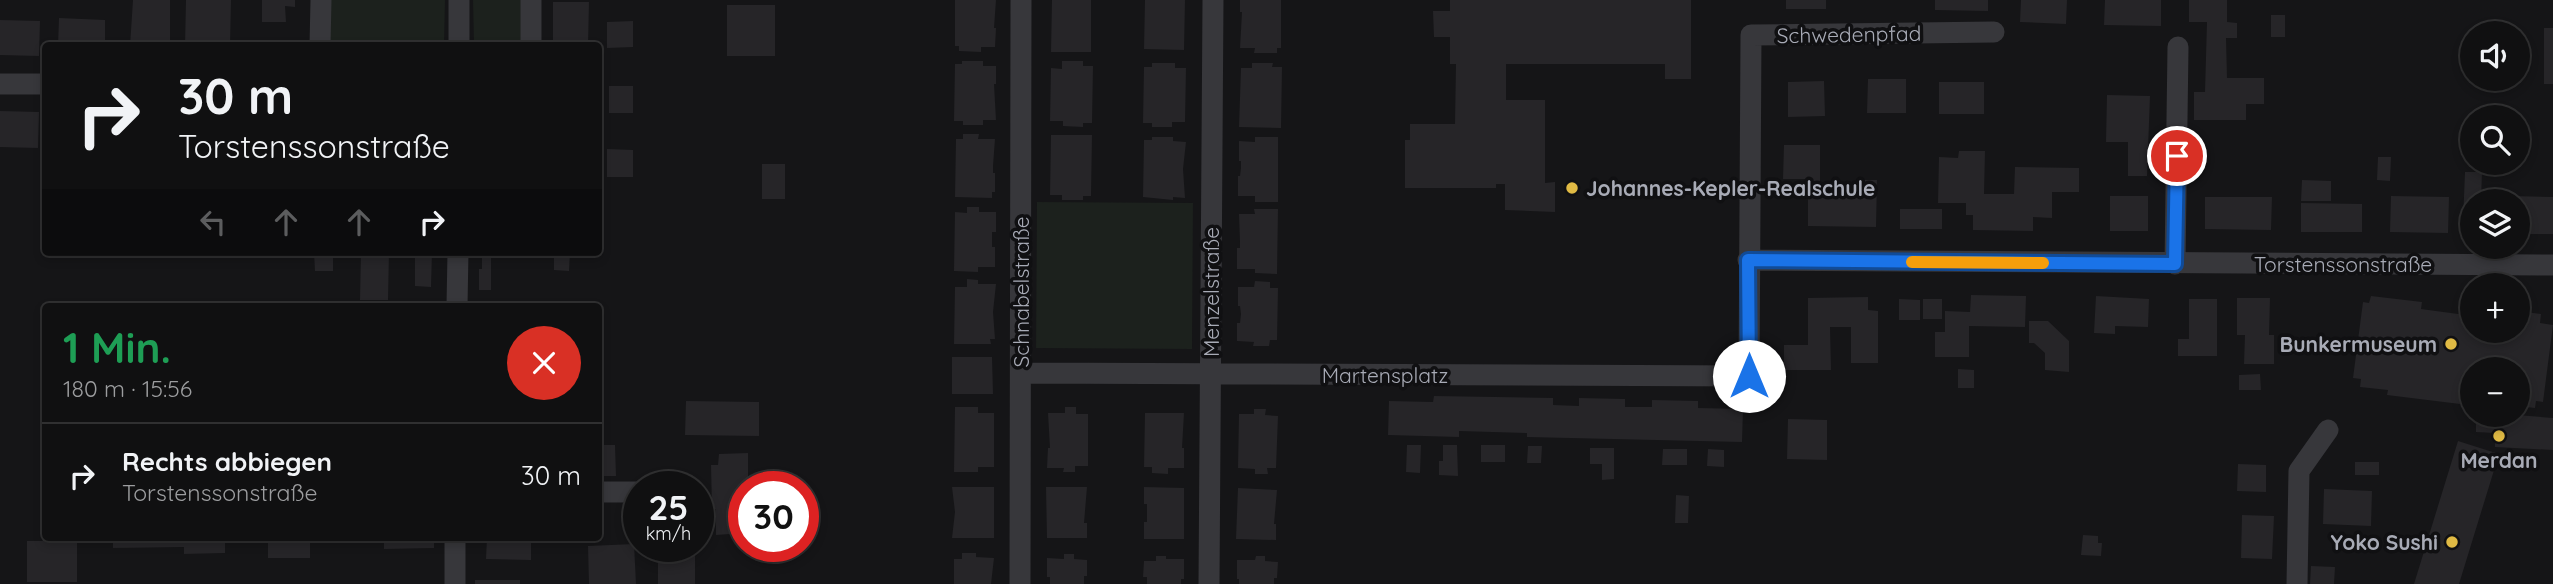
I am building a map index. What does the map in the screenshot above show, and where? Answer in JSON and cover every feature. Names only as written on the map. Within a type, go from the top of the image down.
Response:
[{"type":"street","points":[[320,42],[321,0]]},
{"type":"street","points":[[459,0],[459,42]]},
{"type":"street","points":[[531,0],[531,42]]},
{"type":"street","name":"Schnabelstraße","points":[[1020,584],[1021,0]]},
{"type":"street","name":"Menzelstraße","points":[[1209,584],[1213,0]]},
{"type":"street","name":"Schwedenpfad","points":[[1749,376],[1751,35],[1994,32]]},
{"type":"street","points":[[2175,264],[2178,47]]},
{"type":"street","points":[[0,84],[42,84]]},
{"type":"street","points":[[457,303],[458,256]]},
{"type":"street","name":"Torstenssonstraße","points":[[1748,260],[2553,265]]},
{"type":"street","name":"Martensplatz","points":[[1021,373],[1749,376]]},
{"type":"street","points":[[2297,584],[2299,471],[2328,430]]},
{"type":"street","points":[[602,492],[623,492]]},
{"type":"street","points":[[455,541],[455,584]]},
{"type":"shaded area","points":[[326,0],[445,0],[444,42],[326,42]]},
{"type":"shaded area","points":[[473,0],[528,0],[528,42],[474,42]]},
{"type":"shaded area","points":[[1037,202],[1193,203],[1192,349],[1036,348]]},
{"type":"building","points":[[133,0],[170,0],[170,42],[130,42]]},
{"type":"building","points":[[186,0],[231,0],[230,42],[185,42]]},
{"type":"building","points":[[262,0],[295,0],[295,7],[285,6],[286,22],[262,22]]},
{"type":"building","points":[[955,0],[996,0],[995,47],[981,47],[981,52],[959,51],[959,46],[955,46]]},
{"type":"building","points":[[1052,0],[1091,0],[1091,52],[1051,52]]},
{"type":"building","points":[[1145,0],[1185,0],[1184,50],[1144,49]]},
{"type":"building","points":[[1240,0],[1281,0],[1281,48],[1277,48],[1277,53],[1254,53],[1255,48],[1240,48]]},
{"type":"building","name":"Johannes-Kepler-Realschule","points":[[1450,0],[1691,0],[1691,79],[1665,79],[1665,64],[1506,64],[1506,100],[1545,100],[1545,183],[1555,182],[1555,212],[1505,210],[1505,184],[1496,184],[1496,188],[1405,188],[1405,140],[1410,140],[1410,124],[1455,124],[1456,64],[1450,64],[1450,37],[1434,37],[1433,11],[1450,11]]},
{"type":"building","points":[[1786,0],[1826,0],[1826,9],[1786,9]]},
{"type":"building","points":[[1935,0],[1988,0],[1988,11],[1935,10]]},
{"type":"building","points":[[2021,0],[2067,0],[2066,24],[2020,22]]},
{"type":"building","points":[[2105,0],[2161,0],[2161,26],[2104,25]]},
{"type":"building","points":[[2189,0],[2227,0],[2227,22],[2237,23],[2237,38],[2226,38],[2227,78],[2264,78],[2264,104],[2246,104],[2246,120],[2194,120],[2194,92],[2205,92],[2207,22],[2189,22]]},
{"type":"building","points":[[553,2],[589,2],[588,42],[553,42]]},
{"type":"building","points":[[727,5],[775,5],[775,56],[727,56]]},
{"type":"building","points":[[2271,15],[2285,15],[2285,37],[2271,37]]},
{"type":"building","points":[[59,18],[105,20],[105,42],[58,42]]},
{"type":"building","points":[[0,20],[40,21],[39,56],[0,55]]},
{"type":"building","points":[[633,21],[633,47],[607,48],[607,22]]},
{"type":"building","points":[[2544,28],[2553,28],[2553,84],[2544,84]]},
{"type":"building","points":[[962,61],[983,61],[983,66],[996,66],[996,120],[983,120],[983,125],[963,125],[963,121],[954,121],[955,64],[962,64]]},
{"type":"building","points":[[1062,61],[1083,61],[1083,66],[1093,66],[1092,123],[1083,123],[1083,127],[1063,126],[1063,121],[1050,121],[1051,68],[1062,69]]},
{"type":"building","points":[[1152,63],[1175,63],[1175,68],[1186,68],[1185,122],[1172,122],[1172,127],[1152,127],[1152,123],[1143,123],[1144,67],[1152,67]]},
{"type":"building","points":[[1252,63],[1273,63],[1272,67],[1282,67],[1281,128],[1239,127],[1241,68],[1252,68]]},
{"type":"building","points":[[1868,79],[1906,79],[1906,113],[1867,113]]},
{"type":"building","points":[[1824,81],[1825,116],[1788,117],[1788,82]]},
{"type":"building","points":[[1939,82],[1984,82],[1984,114],[1939,114]]},
{"type":"building","points":[[609,86],[633,86],[633,113],[609,113]]},
{"type":"building","points":[[2107,95],[2150,96],[2147,176],[2128,176],[2128,142],[2106,142]]},
{"type":"building","points":[[0,111],[39,112],[38,148],[0,147]]},
{"type":"building","points":[[963,134],[979,134],[978,139],[995,139],[995,192],[992,192],[992,198],[955,197],[956,139],[963,139]]},
{"type":"building","points":[[1051,135],[1092,135],[1091,196],[1083,196],[1083,200],[1062,200],[1062,195],[1050,195]]},
{"type":"building","points":[[1152,137],[1173,137],[1173,141],[1186,142],[1183,169],[1185,198],[1173,197],[1173,200],[1143,197],[1144,140],[1152,140]]},
{"type":"building","points":[[1255,137],[1278,137],[1278,202],[1255,202],[1255,196],[1238,196],[1238,176],[1241,168],[1239,141],[1255,142]]},
{"type":"building","points":[[1784,145],[1820,145],[1820,196],[1857,197],[1857,180],[1877,180],[1876,227],[1808,226],[1808,179],[1783,179]]},
{"type":"building","points":[[607,149],[633,150],[633,177],[607,177]]},
{"type":"building","points":[[1959,151],[1985,151],[1984,194],[2014,194],[2015,167],[2079,168],[2079,192],[2052,192],[2052,218],[2033,217],[2033,231],[1973,230],[1973,215],[1966,215],[1966,203],[1938,203],[1939,157],[1958,158]]},
{"type":"building","points":[[2378,157],[2391,157],[2390,181],[2377,180]]},
{"type":"building","points":[[762,164],[785,164],[785,199],[762,199]]},
{"type":"building","points":[[2465,175],[2482,175],[2481,189],[2464,189]]},
{"type":"building","points":[[2302,180],[2331,181],[2331,201],[2301,201]]},
{"type":"building","points":[[2110,196],[2148,196],[2148,231],[2110,231]]},
{"type":"building","points":[[2391,196],[2449,197],[2448,233],[2390,232]]},
{"type":"building","points":[[2530,196],[2553,197],[2553,234],[2530,234]]},
{"type":"building","points":[[2205,197],[2272,197],[2271,230],[2205,229]]},
{"type":"building","points":[[2301,203],[2362,204],[2362,232],[2301,232]]},
{"type":"building","points":[[967,207],[979,207],[979,212],[996,212],[996,232],[992,232],[995,267],[978,267],[978,272],[954,271],[955,212],[967,213]]},
{"type":"building","points":[[1254,209],[1278,209],[1277,274],[1255,273],[1255,269],[1237,269],[1237,248],[1240,248],[1239,214],[1255,214]]},
{"type":"building","points":[[1900,209],[1942,209],[1942,229],[1900,229]]},
{"type":"building","points":[[314,256],[333,256],[333,271],[315,271]]},
{"type":"building","points":[[361,256],[389,256],[388,300],[360,300]]},
{"type":"building","points":[[415,256],[432,256],[431,287],[415,286]]},
{"type":"building","points":[[482,256],[491,256],[491,290],[479,290],[479,269],[482,269]]},
{"type":"building","points":[[554,256],[570,256],[569,271],[554,270]]},
{"type":"building","points":[[967,279],[978,280],[978,284],[996,284],[993,312],[995,339],[990,339],[991,344],[954,344],[955,287],[967,287]]},
{"type":"building","points":[[1255,281],[1270,282],[1270,288],[1278,288],[1277,340],[1270,340],[1269,346],[1253,346],[1254,342],[1237,341],[1237,323],[1240,323],[1241,314],[1238,287],[1254,287]]},
{"type":"building","points":[[1971,295],[2026,296],[2025,327],[1969,326],[1969,357],[1935,357],[1935,332],[1945,332],[1945,311],[1970,312]]},
{"type":"building","points":[[2096,296],[2149,299],[2148,327],[2115,326],[2115,334],[2094,333]]},
{"type":"building","points":[[2371,296],[2422,302],[2421,309],[2460,314],[2460,343],[2530,343],[2530,313],[2541,314],[2540,323],[2553,325],[2543,402],[2536,401],[2535,408],[2530,407],[2530,357],[2460,357],[2460,404],[2387,395],[2388,390],[2360,387],[2361,379],[2353,378],[2363,302],[2369,303]]},
{"type":"building","points":[[1868,297],[1868,310],[1878,311],[1878,363],[1851,363],[1851,327],[1830,327],[1831,370],[1784,370],[1784,345],[1808,345],[1808,298]]},
{"type":"building","points":[[2237,298],[2270,298],[2269,335],[2274,335],[2274,364],[2244,364],[2245,335],[2237,335]]},
{"type":"building","points":[[1899,299],[1920,300],[1920,320],[1899,320]]},
{"type":"building","points":[[1923,299],[1942,299],[1942,319],[1923,319]]},
{"type":"building","points":[[2189,299],[2217,299],[2217,356],[2178,356],[2178,339],[2189,339]]},
{"type":"building","points":[[2029,321],[2048,321],[2069,341],[2069,372],[2045,370],[2045,353],[2034,343],[2029,343]]},
{"type":"building","points":[[952,357],[992,357],[993,394],[952,394]]},
{"type":"building","points":[[1958,369],[1974,370],[1974,388],[1958,388]]},
{"type":"building","points":[[2260,374],[2261,390],[2239,390],[2239,375]]},
{"type":"building","points":[[1434,396],[1553,398],[1553,405],[1579,406],[1579,398],[1625,399],[1625,407],[1652,407],[1652,400],[1698,401],[1698,408],[1743,409],[1742,442],[1527,437],[1527,433],[1459,431],[1459,437],[1388,435],[1389,401],[1433,402]]},
{"type":"building","points":[[686,401],[759,402],[759,436],[685,435]]},
{"type":"building","points":[[955,407],[978,407],[978,413],[994,413],[994,467],[978,467],[978,472],[954,472]]},
{"type":"building","points":[[1065,407],[1076,407],[1076,414],[1088,414],[1088,466],[1075,466],[1075,472],[1063,472],[1064,468],[1047,468],[1050,448],[1048,413],[1065,413]]},
{"type":"building","points":[[1254,409],[1266,409],[1265,415],[1278,416],[1276,468],[1267,468],[1268,474],[1255,474],[1255,469],[1238,468],[1239,414],[1254,414]]},
{"type":"building","points":[[1145,413],[1184,413],[1184,468],[1168,468],[1168,474],[1152,473],[1152,467],[1144,467]]},
{"type":"building","points":[[2530,416],[2553,418],[2553,450],[2495,447],[2495,433],[2476,432],[2476,427],[2530,427]]},
{"type":"building","points":[[1788,419],[1827,420],[1827,460],[1787,459]]},
{"type":"building","points":[[2458,441],[2499,454],[2459,584],[2414,584]]},
{"type":"building","points":[[602,445],[615,445],[616,476],[602,476]]},
{"type":"building","points":[[1407,445],[1421,445],[1420,473],[1406,472]]},
{"type":"building","points":[[1443,445],[1457,445],[1458,476],[1439,475],[1439,461],[1443,461]]},
{"type":"building","points":[[1481,445],[1505,445],[1505,462],[1481,462]]},
{"type":"building","points":[[1528,446],[1542,446],[1541,463],[1527,463]]},
{"type":"building","points":[[1590,448],[1614,448],[1614,479],[1602,480],[1602,464],[1590,464]]},
{"type":"building","points":[[1663,449],[1687,449],[1687,465],[1662,465]]},
{"type":"building","points":[[1708,449],[1724,450],[1724,467],[1707,466]]},
{"type":"building","points":[[748,453],[748,471],[728,471],[728,534],[716,535],[714,471],[711,471],[711,465],[718,465],[719,454]]},
{"type":"building","points":[[2355,462],[2379,462],[2379,475],[2355,475]]},
{"type":"building","points":[[2238,464],[2266,465],[2266,492],[2237,491]]},
{"type":"building","points":[[952,487],[994,487],[994,538],[952,538],[955,512]]},
{"type":"building","points":[[1046,487],[1087,487],[1084,523],[1087,523],[1087,538],[1047,538]]},
{"type":"building","points":[[1144,487],[1184,488],[1184,539],[1144,539],[1147,504],[1144,504]]},
{"type":"building","points":[[1238,488],[1277,490],[1274,524],[1276,540],[1236,539]]},
{"type":"building","points":[[2324,489],[2372,491],[2371,526],[2323,524]]},
{"type":"building","points":[[1676,495],[1689,496],[1688,523],[1675,523]]},
{"type":"building","points":[[2242,515],[2274,516],[2272,559],[2241,558]]},
{"type":"building","points":[[2083,535],[2098,536],[2098,543],[2102,543],[2101,556],[2081,555]]},
{"type":"building","points":[[27,541],[77,541],[77,582],[27,582]]},
{"type":"building","points":[[113,541],[225,541],[225,553],[184,554],[184,547],[113,548]]},
{"type":"building","points":[[268,541],[310,541],[310,558],[268,558]]},
{"type":"building","points":[[384,541],[434,541],[434,548],[384,549]]},
{"type":"building","points":[[487,541],[531,541],[531,560],[486,559]]},
{"type":"building","points":[[623,544],[623,562],[635,562],[636,584],[589,584],[588,546]]},
{"type":"building","points":[[962,553],[976,553],[976,557],[994,558],[991,584],[954,584],[954,559],[962,559]]},
{"type":"building","points":[[1064,554],[1074,554],[1074,559],[1087,560],[1084,584],[1050,584],[1050,577],[1047,577],[1047,558],[1064,559]]},
{"type":"building","points":[[1156,556],[1184,559],[1184,579],[1181,579],[1181,584],[1147,584],[1147,577],[1143,577],[1144,561],[1156,561]]},
{"type":"building","points":[[1256,556],[1265,556],[1265,561],[1278,562],[1274,584],[1239,584],[1237,560],[1255,560]]},
{"type":"building","points":[[658,562],[695,562],[695,584],[658,584]]},
{"type":"building","points":[[2311,566],[2335,567],[2334,584],[2310,584]]},
{"type":"building","points":[[475,580],[520,580],[520,584],[475,584]]},
{"type":"slow traffic","points":[[1912,262],[2043,263]]},
{"type":"place","name":"Johannes-Kepler-Realschule","points":[[1572,188]]},
{"type":"place","name":"Bunkermuseum","points":[[2451,344]]},
{"type":"place","name":"Merdan","points":[[2499,436]]},
{"type":"place","name":"Yoko Sushi","points":[[2452,542]]},
{"type":"route","points":[[1749,376],[1748,260],[2175,264],[2177,156]]}]
